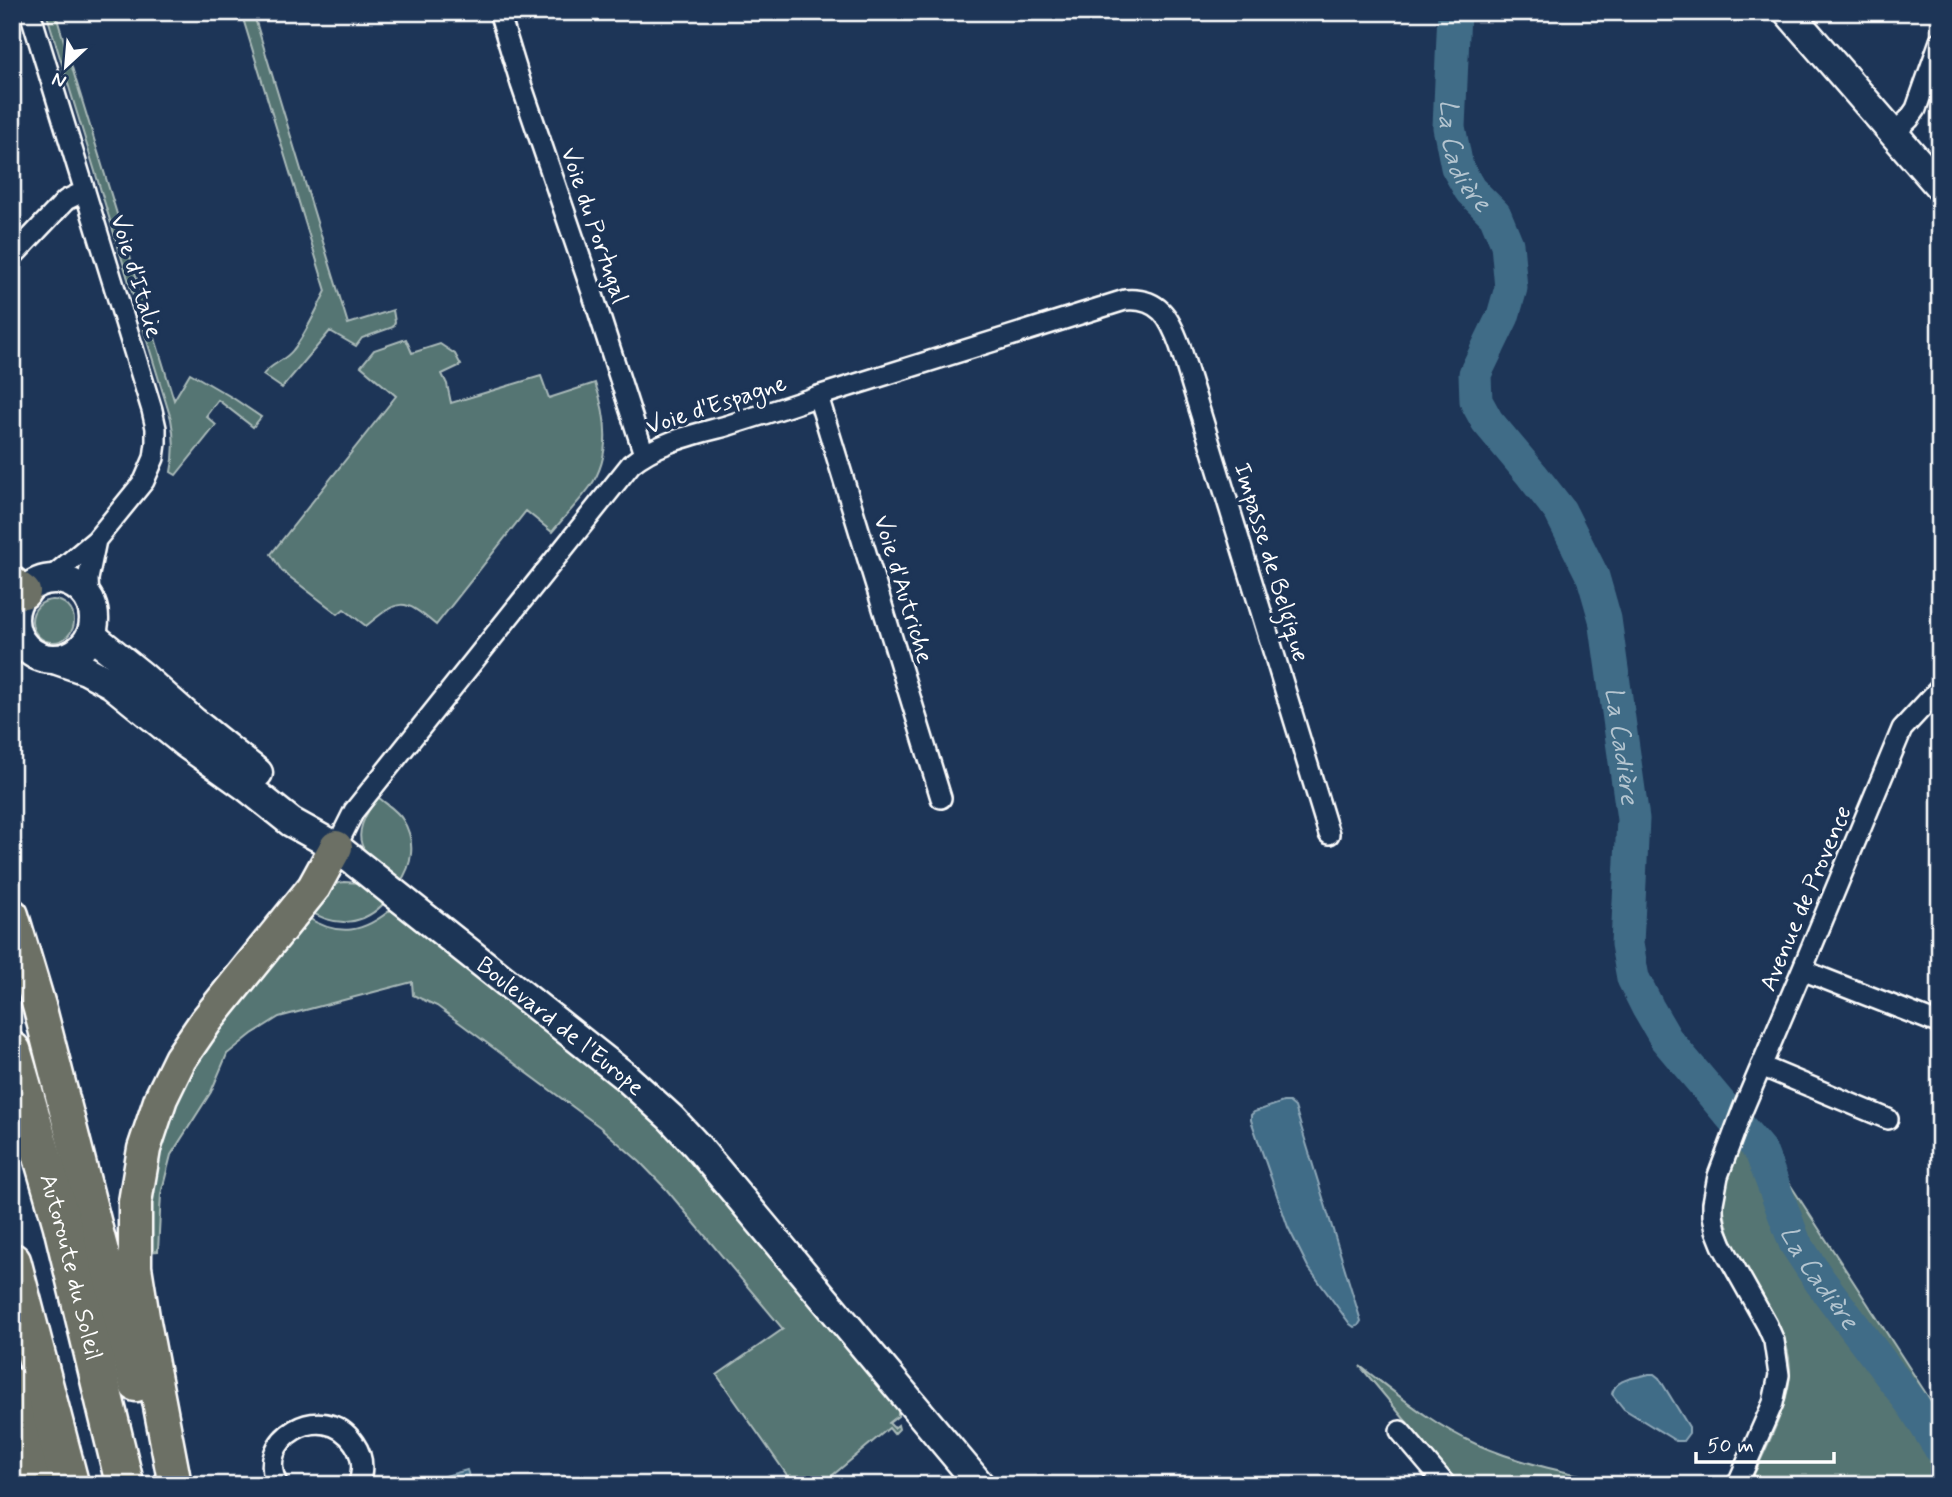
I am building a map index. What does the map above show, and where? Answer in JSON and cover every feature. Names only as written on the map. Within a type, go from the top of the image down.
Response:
[{"type":"highway","name":"Autoroute du Soleil","points":[[12,1051],[62,1224],[125,1485]]},
{"type":"highway","points":[[12,1262],[70,1485]]},
{"type":"main road","points":[[175,1485],[135,1267],[135,1202],[144,1149],[161,1098],[180,1059],[206,1021],[314,887],[336,847]]},
{"type":"main road","points":[[12,915],[40,1009],[162,1485]]},
{"type":"main road","points":[[12,1384],[36,1485]]},
{"type":"main road","points":[[12,1439],[26,1485]]},
{"type":"street","name":"Voie d'Italie","points":[[22,597],[96,540],[144,481],[154,458],[156,443],[152,410],[30,12]]},
{"type":"street","name":"Voie du Portugal","points":[[499,12],[644,454]]},
{"type":"street","points":[[1788,12],[1940,187]]},
{"type":"street","points":[[1893,134],[1916,109],[1940,41]]},
{"type":"street","points":[[15,249],[66,200],[85,191]]},
{"type":"street","name":"Voie d'Espagne","points":[[336,847],[360,803],[631,464],[644,454],[670,442],[1125,300],[1143,301],[1160,309]]},
{"type":"street","name":"Impasse de Belgique","points":[[1160,309],[1167,317],[1180,346],[1329,834]]},
{"type":"street","name":"Voie d'Autriche","points":[[818,396],[942,798]]},
{"type":"street","name":"Voie d'Italie","points":[[89,599],[88,579],[96,540]]},
{"type":"street","points":[[12,670],[49,659],[68,657],[86,645],[92,635],[93,610],[89,599],[72,583],[61,579],[22,597],[15,629],[20,642],[30,652],[49,659]]},
{"type":"street","points":[[92,635],[306,813],[336,847]]},
{"type":"street","name":"Boulevard de l'Europe","points":[[49,659],[86,670],[112,684],[290,822],[336,847],[626,1077],[696,1145],[980,1485]]},
{"type":"street","name":"Avenue de Provence","points":[[1737,1485],[1773,1403],[1779,1375],[1774,1340],[1722,1245],[1713,1216],[1714,1189],[1743,1109],[1902,729],[1940,688]]},
{"type":"street","points":[[1802,970],[1940,1024]]},
{"type":"street","points":[[1761,1066],[1888,1119]]},
{"type":"street","points":[[278,1485],[274,1479],[273,1463],[281,1440],[304,1424],[319,1422],[348,1434],[360,1451],[363,1467],[358,1485]]},
{"type":"street","points":[[1400,1431],[1446,1485]]},
{"type":"green space","points":[[46,12],[55,12],[174,400],[190,373],[261,417],[253,427],[218,400],[206,416],[216,425],[176,475],[171,472],[174,446],[171,419]]},
{"type":"green space","points":[[241,12],[253,12],[348,324],[393,310],[395,322],[393,327],[362,338],[356,346],[330,331],[282,388],[263,375],[290,354],[326,291]]},
{"type":"green space","points":[[406,339],[412,353],[440,344],[455,354],[461,365],[442,374],[451,403],[541,376],[549,398],[595,383],[604,422],[604,449],[602,462],[590,487],[552,532],[526,511],[436,625],[416,610],[401,605],[394,606],[366,626],[344,609],[338,614],[282,571],[271,554],[396,396],[361,366],[374,350]]},
{"type":"green space","points":[[53,600],[68,606],[74,621],[68,636],[53,642],[38,636],[32,621],[38,606]]},
{"type":"green space","points":[[378,797],[401,816],[410,836],[410,861],[399,884],[376,864],[362,846],[362,825]]},
{"type":"green space","points":[[344,882],[361,883],[386,901],[368,915],[349,922],[328,920],[308,910],[327,888]]},
{"type":"green space","points":[[394,907],[616,1083],[682,1145],[898,1401],[898,1416],[889,1423],[894,1428],[898,1425],[899,1429],[894,1434],[889,1428],[821,1485],[794,1485],[717,1375],[783,1329],[666,1189],[640,1162],[600,1127],[437,1006],[413,995],[412,982],[279,1017],[227,1054],[211,1092],[171,1155],[161,1194],[158,1251],[145,1252],[150,1169],[185,1073],[305,916],[329,928],[351,930],[372,922]]},
{"type":"green space","points":[[1758,1135],[1940,1415],[1940,1485],[1749,1485],[1781,1412],[1790,1369],[1786,1345],[1778,1323],[1741,1260],[1725,1215],[1724,1191],[1729,1172],[1743,1141]]},
{"type":"green space","points":[[1360,1366],[1430,1418],[1476,1444],[1533,1464],[1632,1485],[1459,1485]]},
{"type":"water","points":[[1289,1102],[1295,1107],[1361,1321],[1358,1326],[1350,1324],[1308,1267],[1288,1227],[1251,1120],[1254,1112]]},
{"type":"water","points":[[1649,1374],[1659,1378],[1689,1427],[1689,1433],[1683,1441],[1676,1441],[1624,1409],[1612,1394],[1622,1382]]},
{"type":"water","points":[[467,1470],[472,1485],[413,1485]]},
{"type":"waterway","name":"La Cadière","points":[[1454,12],[1449,127],[1457,167],[1470,190],[1495,215],[1507,244],[1511,288],[1503,316],[1475,374],[1476,401],[1487,421],[1560,511],[1593,577],[1605,619],[1633,819],[1627,944],[1633,978],[1666,1039],[1761,1152],[1795,1243],[1820,1281],[1913,1405],[1940,1448]]}]
